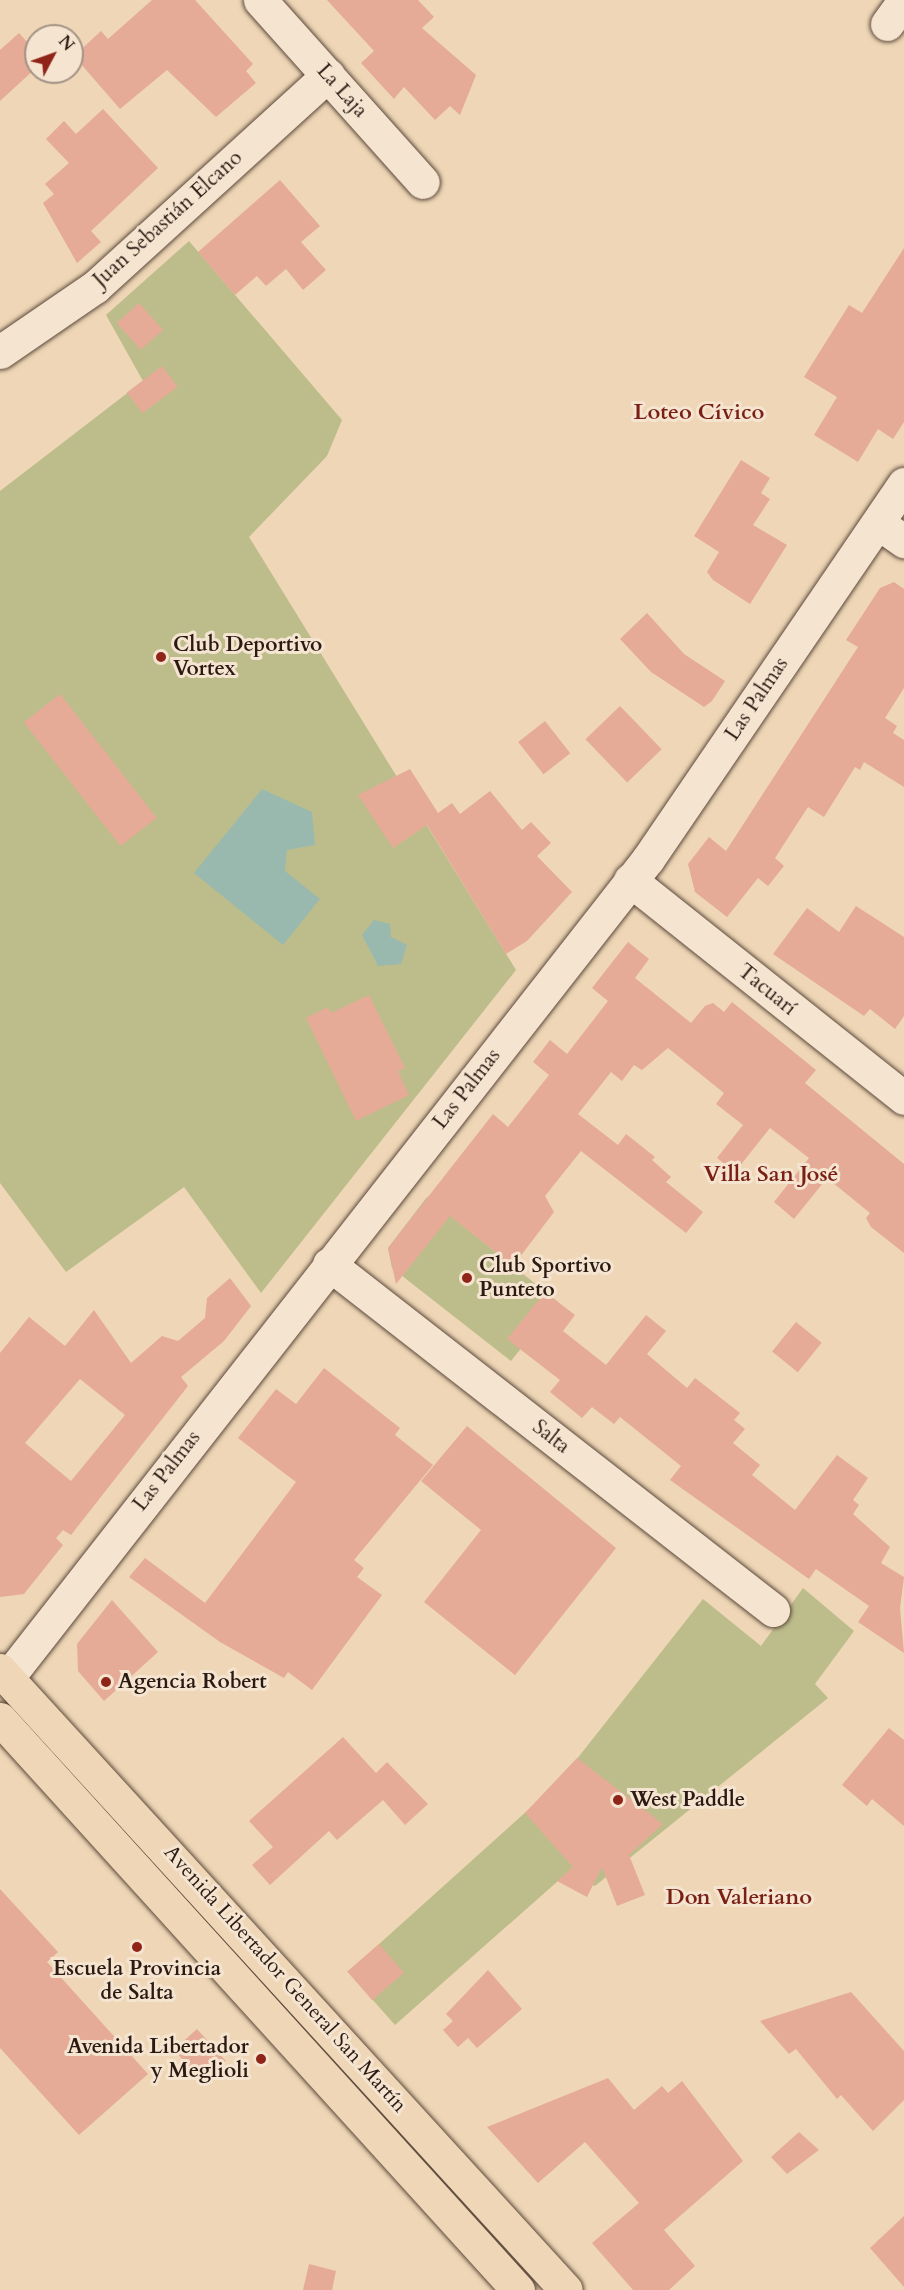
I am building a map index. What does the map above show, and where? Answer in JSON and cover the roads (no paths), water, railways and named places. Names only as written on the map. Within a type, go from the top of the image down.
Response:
[{"type":"main road","name":"Avenida Libertador General San Martín","points":[[3,1679],[566,2290]]},
{"type":"main road","name":"Avenida Libertador General San Martín","points":[[0,1719],[518,2290]]},
{"type":"street","name":"La Laja","points":[[260,0],[423,182]]},
{"type":"street","name":"Juan Sebastián Elcano","points":[[0,352],[95,287],[328,75]]},
{"type":"street","name":"Las Palmas","points":[[3,1679],[630,880],[904,484]]},
{"type":"street","points":[[878,523],[904,541]]},
{"type":"street","name":"Tacuarí","points":[[630,880],[904,1098]]},
{"type":"street","name":"Salta","points":[[329,1264],[773,1610]]},
{"type":"water","points":[[262,789],[312,812],[315,845],[287,850],[285,871],[320,899],[283,945],[194,873]]},
{"type":"water","points":[[374,920],[390,924],[391,937],[407,945],[401,964],[378,966],[362,935]]},
{"type":"place","name":"Club Deportivo Vortex","points":[[161,657]]},
{"type":"place","name":"Club Sportivo Punteto","points":[[467,1278]]},
{"type":"place","name":"Agencia Robert","points":[[106,1682]]},
{"type":"place","name":"West Paddle","points":[[618,1800]]},
{"type":"place","name":"Escuela Provincia de Salta","points":[[137,1947]]},
{"type":"place","name":"Avenida Libertador y Meglioli","points":[[261,2059]]},
{"type":"district","name":"Loteo Cívico","points":[[699,413]]},
{"type":"district","name":"Villa San José","points":[[771,1175]]},
{"type":"district","name":"Don Valeriano","points":[[739,1898]]}]
